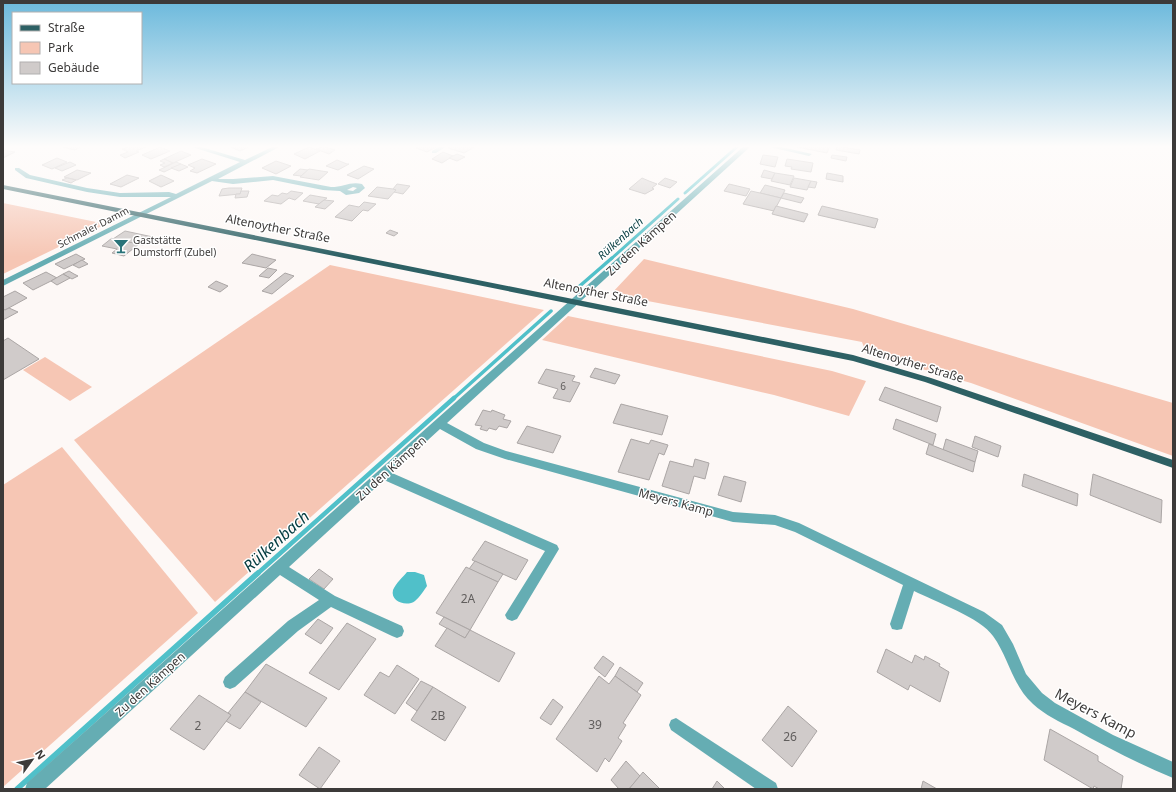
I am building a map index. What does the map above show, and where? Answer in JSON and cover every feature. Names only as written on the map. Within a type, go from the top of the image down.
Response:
[{"type":"main road","name":"Altenoyther Straße","points":[[3,187],[826,351],[880,365],[1173,464]]},
{"type":"street","points":[[55,183],[120,195],[169,194],[176,196]]},
{"type":"street","name":"Schmaler Damm","points":[[3,283],[203,183]]},
{"type":"street","points":[[301,183],[342,189]]},
{"type":"street","name":"Zu den Kämpen","points":[[33,789],[707,183]]},
{"type":"street","name":"Meyers Kamp","points":[[439,424],[480,446],[505,455],[733,517],[775,520],[799,528],[979,616],[997,630],[1008,649],[1021,679],[1037,698],[1050,708],[1108,740],[1173,770]]},
{"type":"street","points":[[384,475],[552,549],[512,615]]},
{"type":"street","points":[[280,567],[330,600],[397,631]]},
{"type":"street","points":[[897,624],[910,583]]},
{"type":"street","points":[[230,682],[293,626],[330,600]]},
{"type":"street","points":[[676,725],[770,789]]},
{"type":"green space","points":[[3,203],[106,224],[3,274]]},
{"type":"green space","points":[[644,259],[853,309],[1173,403],[1173,456],[971,383],[866,353],[862,342],[611,294]]},
{"type":"green space","points":[[330,265],[544,310],[215,602],[74,440]]},
{"type":"green space","points":[[568,316],[832,371],[866,381],[849,416],[774,395],[542,340]]},
{"type":"green space","points":[[45,357],[92,387],[70,401],[23,370]]},
{"type":"green space","points":[[62,447],[198,613],[3,787],[3,485]]},
{"type":"water","points":[[407,572],[415,572],[424,575],[427,586],[415,601],[408,604],[400,602],[394,598],[393,594],[393,590],[396,585]]},
{"type":"building","points":[[112,183],[129,183],[121,187],[110,184]]},
{"type":"building","points":[[153,183],[170,183],[161,187]]},
{"type":"building","points":[[636,183],[657,184],[652,188],[654,189],[645,194],[629,189]]},
{"type":"building","points":[[659,183],[676,183],[670,188],[658,184]]},
{"type":"building","points":[[780,183],[791,183],[790,185]]},
{"type":"building","points":[[792,183],[810,183],[807,190],[790,187]]},
{"type":"building","points":[[810,183],[817,183],[815,188],[808,187]]},
{"type":"building","points":[[397,184],[410,186],[403,194],[394,192],[396,190],[393,189]]},
{"type":"building","points":[[729,184],[750,189],[746,196],[724,191]]},
{"type":"building","points":[[765,185],[785,190],[781,198],[760,193]]},
{"type":"building","points":[[377,187],[396,190],[388,199],[368,196]]},
{"type":"building","points":[[242,188],[240,194],[219,196],[222,189]]},
{"type":"building","points":[[241,191],[249,191],[247,197],[235,198],[236,194],[240,194]]},
{"type":"building","points":[[291,191],[303,193],[295,200],[289,198],[281,204],[264,201],[272,195],[278,196],[282,193],[287,194]]},
{"type":"building","points":[[751,191],[781,198],[774,211],[743,204]]},
{"type":"building","points":[[784,193],[804,198],[801,203],[781,198]]},
{"type":"building","points":[[310,195],[327,198],[319,204],[303,201]]},
{"type":"building","points":[[324,200],[334,201],[325,209],[315,207]]},
{"type":"building","points":[[364,202],[376,204],[368,211],[363,210],[352,221],[335,217],[349,205],[359,207]]},
{"type":"building","points":[[776,206],[808,214],[804,222],[772,214]]},
{"type":"building","points":[[822,206],[878,219],[875,228],[818,215]]},
{"type":"building","points":[[390,230],[398,233],[394,236],[386,233]]},
{"type":"building","points":[[125,231],[153,237],[143,245],[113,239]]},
{"type":"building","points":[[112,238],[139,244],[124,256],[112,253],[117,249],[102,246]]},
{"type":"building","points":[[76,254],[85,259],[64,269],[55,264]]},
{"type":"building","points":[[252,254],[276,260],[266,268],[242,263]]},
{"type":"building","points":[[82,260],[88,264],[79,268],[73,265]]},
{"type":"building","points":[[268,268],[277,270],[269,278],[259,276]]},
{"type":"building","points":[[69,271],[78,276],[72,279],[63,274]]},
{"type":"building","points":[[46,272],[57,278],[33,290],[23,283]]},
{"type":"building","points":[[285,273],[294,276],[272,294],[262,291]]},
{"type":"building","points":[[63,274],[70,278],[57,285],[51,281]]},
{"type":"building","points":[[216,281],[228,286],[220,292],[208,287]]},
{"type":"building","points":[[15,291],[27,298],[5,310],[3,309],[3,297]]},
{"type":"building","points":[[9,308],[18,312],[3,320],[3,309],[5,310]]},
{"type":"building","points":[[8,338],[39,359],[3,380],[3,341]]},
{"type":"building","points":[[595,368],[620,375],[615,384],[590,377]]},
{"type":"building","points":[[546,369],[575,376],[572,381],[580,383],[570,402],[553,398],[558,389],[538,383]]},
{"type":"building","points":[[885,387],[941,407],[937,422],[879,400]]},
{"type":"building","points":[[621,404],[668,416],[662,435],[613,423]]},
{"type":"building","points":[[483,410],[491,412],[492,410],[505,415],[503,419],[511,421],[507,428],[499,426],[496,430],[489,428],[487,431],[480,429],[482,426],[475,425]]},
{"type":"building","points":[[896,419],[936,434],[933,445],[893,429]]},
{"type":"building","points":[[527,426],[561,436],[553,453],[517,443]]},
{"type":"building","points":[[975,436],[1001,446],[998,457],[972,447]]},
{"type":"building","points":[[631,439],[649,444],[651,440],[668,445],[664,455],[659,453],[649,480],[618,472]]},
{"type":"building","points":[[946,439],[978,451],[975,462],[943,450]]},
{"type":"building","points":[[929,444],[975,462],[973,472],[926,454]]},
{"type":"building","points":[[695,459],[709,463],[705,479],[694,476],[689,494],[662,486],[670,461],[693,467]]},
{"type":"building","points":[[1024,474],[1078,494],[1077,506],[1022,486]]},
{"type":"building","points":[[1093,474],[1162,500],[1161,523],[1090,495]]},
{"type":"building","points":[[724,476],[746,482],[741,502],[718,495]]},
{"type":"building","points":[[485,541],[528,560],[516,580],[472,560]]},
{"type":"building","points":[[475,561],[503,574],[498,582],[469,569]]},
{"type":"building","points":[[466,567],[498,582],[470,630],[436,613]]},
{"type":"building","points":[[319,569],[333,579],[324,589],[309,579]]},
{"type":"building","points":[[444,617],[470,630],[465,638],[439,624]]},
{"type":"building","points":[[318,619],[333,628],[321,644],[305,634]]},
{"type":"building","points":[[347,623],[376,639],[339,690],[309,673]]},
{"type":"building","points":[[447,628],[465,638],[470,630],[515,653],[499,682],[435,646]]},
{"type":"building","points":[[886,649],[912,663],[915,655],[924,660],[925,656],[940,664],[939,666],[949,672],[940,702],[910,685],[908,690],[877,672]]},
{"type":"building","points":[[603,656],[614,664],[605,677],[594,668]]},
{"type":"building","points":[[266,664],[327,698],[306,727],[245,692]]},
{"type":"building","points":[[397,665],[419,679],[395,714],[364,695],[380,672],[389,677]]},
{"type":"building","points":[[620,667],[643,683],[637,692],[615,676]]},
{"type":"building","points":[[599,676],[609,684],[615,676],[641,695],[623,723],[626,725],[618,738],[622,741],[609,762],[605,758],[597,772],[556,739]]},
{"type":"building","points":[[421,681],[433,687],[417,711],[406,703]]},
{"type":"building","points":[[433,687],[466,707],[445,741],[411,720]]},
{"type":"building","points":[[245,692],[261,702],[240,729],[226,721],[231,715],[228,713]]},
{"type":"building","points":[[199,695],[231,715],[204,750],[170,729]]},
{"type":"building","points":[[553,699],[563,707],[551,725],[540,718]]},
{"type":"building","points":[[788,706],[817,731],[792,767],[762,740]]},
{"type":"building","points":[[1050,729],[1098,756],[1098,761],[1123,776],[1121,789],[1099,789],[1094,786],[1093,789],[1044,760]]},
{"type":"building","points":[[319,747],[340,761],[320,789],[299,775]]},
{"type":"building","points":[[626,761],[640,776],[629,789],[619,789],[611,780]]},
{"type":"building","points":[[643,772],[660,789],[629,789]]},
{"type":"building","points":[[717,781],[725,789],[712,789]]},
{"type":"building","points":[[923,781],[937,789],[921,789]]},
{"type":"waterway","name":"Rülkenbach","points":[[685,193],[696,183]]},
{"type":"waterway","name":"Rülkenbach","points":[[611,259],[678,199]]},
{"type":"waterway","name":"Rülkenbach","points":[[574,291],[612,258]]},
{"type":"waterway","name":"Rülkenbach","points":[[453,399],[551,311]]},
{"type":"waterway","name":"Rülkenbach","points":[[257,574],[454,398]]},
{"type":"waterway","name":"Rülkenbach","points":[[17,789],[258,573]]},
{"type":"place","name":"Gaststätte Dumstorff (Zubel)","points":[[121,246]]}]
